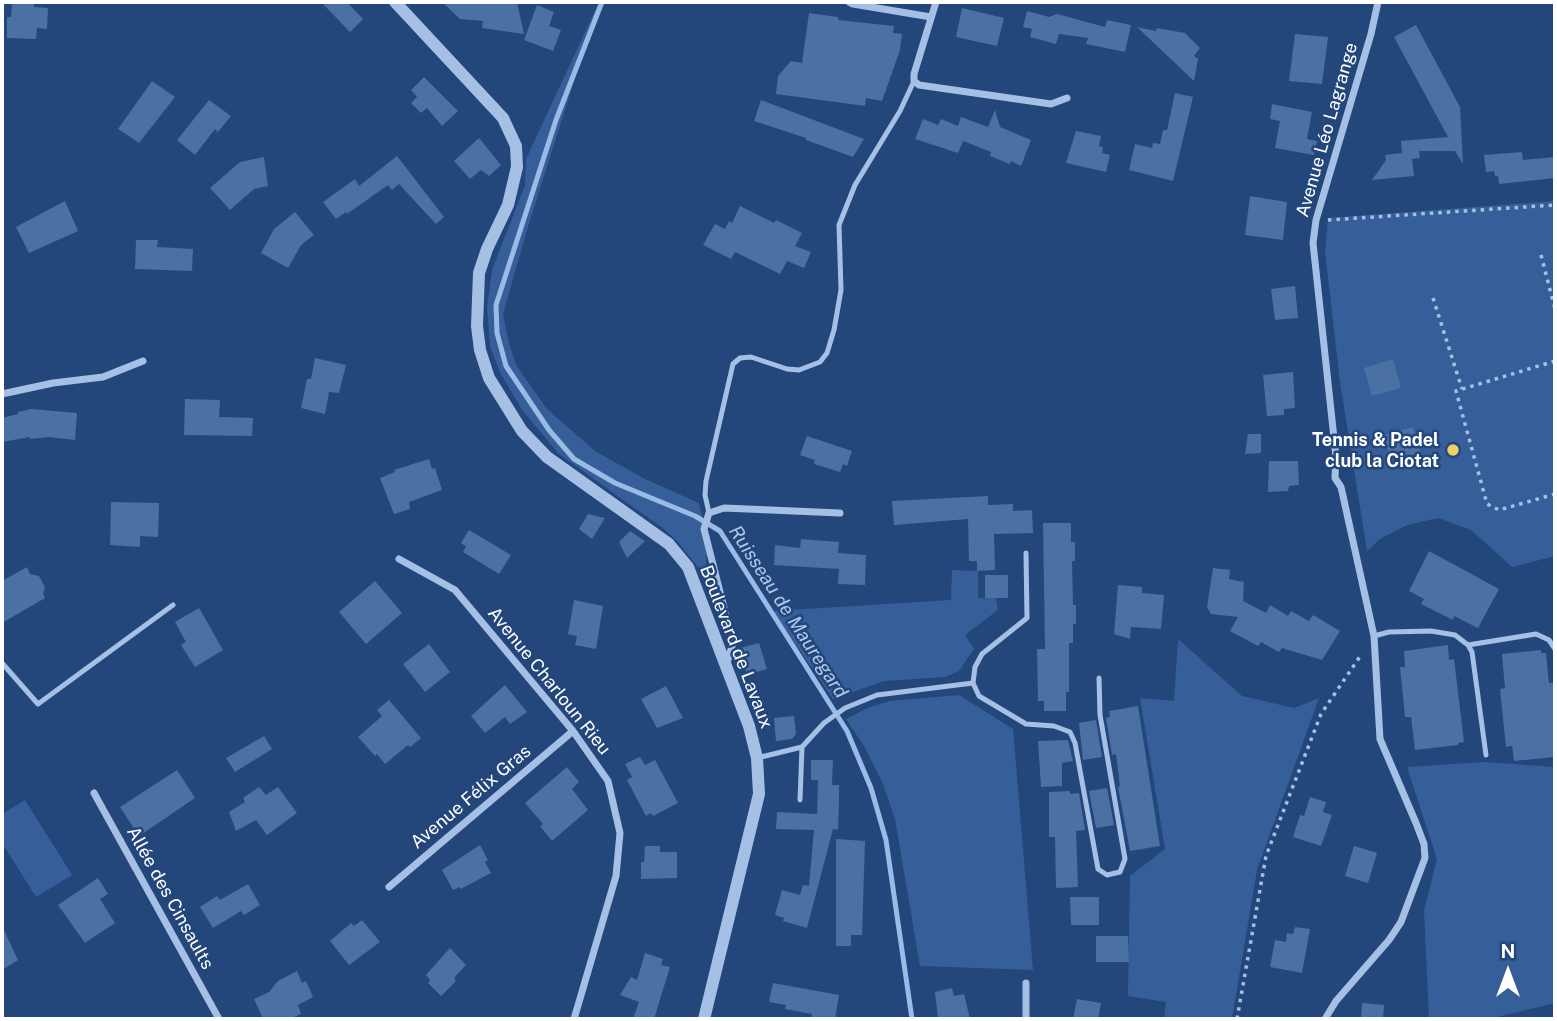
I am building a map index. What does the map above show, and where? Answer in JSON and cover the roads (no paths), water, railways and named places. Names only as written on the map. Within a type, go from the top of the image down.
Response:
[{"type":"street","name":"Boulevard de Lavaux","points":[[395,2],[503,118],[516,146],[517,167],[508,205],[479,273],[477,326],[480,350],[489,378],[522,431],[547,457],[669,544],[688,567],[749,726],[757,758],[759,794],[704,1019]]},
{"type":"street","points":[[849,2],[931,17]]},
{"type":"street","points":[[936,2],[914,74],[914,80],[919,85],[1051,104],[1067,98]]},
{"type":"street","name":"Avenue Léo Lagrange","points":[[1325,1019],[1336,1001],[1389,940],[1401,922],[1425,858],[1424,844],[1380,739],[1374,636],[1341,487],[1335,478],[1336,457],[1313,243],[1316,220],[1378,2]]},
{"type":"street","points":[[2,394],[53,383],[103,377],[143,361]]},
{"type":"street","points":[[727,663],[733,643],[705,529],[707,516],[724,508],[840,513]]},
{"type":"street","name":"Avenue Charloun Rieu","points":[[399,559],[455,590],[573,731],[608,781],[620,833],[616,876],[574,1019]]},
{"type":"street","name":"Avenue Félix Gras","points":[[389,887],[573,731]]},
{"type":"street","name":"Allée des Cinsaults","points":[[94,793],[219,1019]]},
{"type":"street","points":[[1026,983],[1026,1019]]},
{"type":"lane","points":[[707,516],[706,481],[733,364],[740,358],[751,357],[787,369],[799,370],[820,362],[827,354],[841,290],[839,225],[856,185],[900,111],[914,80]]},
{"type":"lane","points":[[1026,553],[1027,618],[982,654],[975,667],[973,683],[979,696],[1026,724],[1055,726],[1070,732],[1075,743],[1098,869],[1107,875],[1120,872],[1125,859],[1100,715],[1099,678]]},
{"type":"lane","points":[[2,663],[38,704],[173,605]]},
{"type":"lane","points":[[1374,636],[1389,632],[1431,631],[1455,635],[1468,645],[1472,652],[1486,755]]},
{"type":"lane","points":[[1468,645],[1536,634],[1549,640],[1555,649]]},
{"type":"lane","points":[[757,758],[802,747],[824,723],[845,708],[877,695],[973,683]]},
{"type":"lane","points":[[800,800],[802,747]]},
{"type":"waterway","name":"Ruisseau de Mauregard","points":[[602,2],[556,120],[496,305],[497,333],[506,366],[549,430],[574,459],[615,483],[695,516],[720,531],[847,731],[871,788],[886,840],[912,1019]]},
{"type":"place","name":"Tennis & Padel club la Ciotat","points":[[1453,450]]}]
